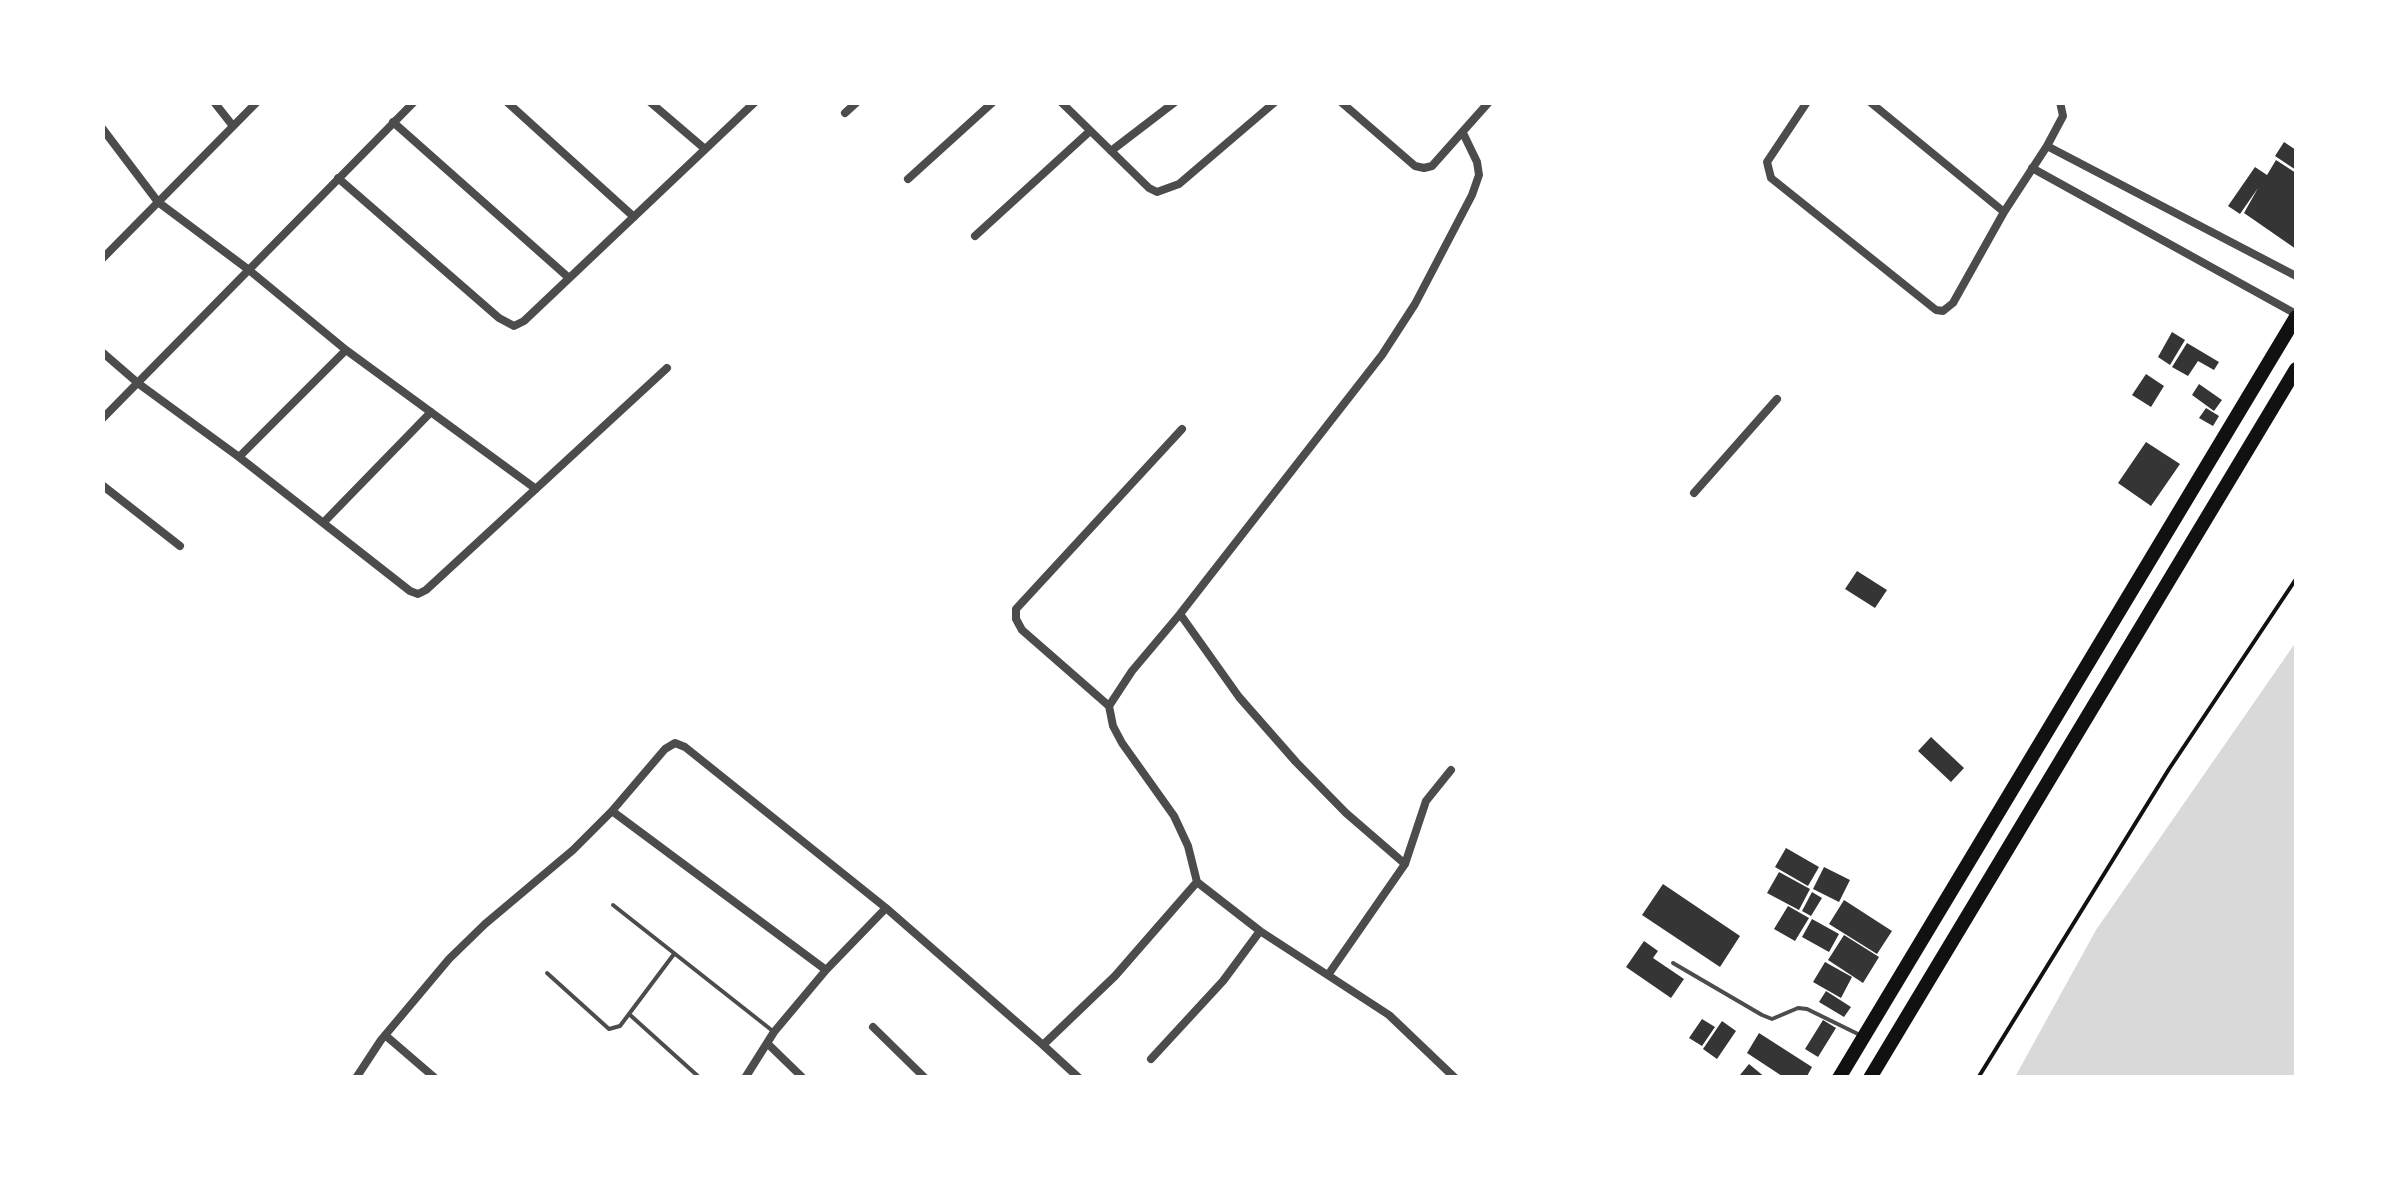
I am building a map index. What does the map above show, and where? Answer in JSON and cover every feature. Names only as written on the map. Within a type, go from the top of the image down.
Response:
[{"type":"highway","points":[[1839,1078],[2296,316]]},
{"type":"highway","points":[[1870,1078],[2296,369]]},
{"type":"street","points":[[214,102],[233,126]]},
{"type":"street","points":[[102,243],[106,256],[257,102]]},
{"type":"street","points":[[102,419],[414,102]]},
{"type":"street","points":[[508,102],[634,217]]},
{"type":"street","points":[[650,102],[705,150]]},
{"type":"street","points":[[338,178],[499,318],[514,326],[524,321],[755,102]]},
{"type":"street","points":[[845,113],[857,102]]},
{"type":"street","points":[[908,179],[993,102]]},
{"type":"street","points":[[1060,102],[1157,192],[1187,178],[1275,102]]},
{"type":"street","points":[[1111,151],[1175,102]]},
{"type":"street","points":[[1341,102],[1416,166],[1424,168],[1432,166],[1488,102]]},
{"type":"street","points":[[1807,102],[1767,162],[1771,178],[1936,310],[1950,308],[2047,146],[2063,116],[2060,102]]},
{"type":"street","points":[[1870,102],[2004,212]]},
{"type":"street","points":[[394,122],[569,278]]},
{"type":"street","points":[[102,128],[158,202],[346,350],[536,489]]},
{"type":"street","points":[[975,236],[1090,130]]},
{"type":"street","points":[[1108,706],[1132,670],[1382,355],[1416,304],[1472,196],[1478,175],[1477,162],[1463,133]]},
{"type":"street","points":[[2047,146],[2296,276]]},
{"type":"street","points":[[2032,168],[2296,316]]},
{"type":"street","points":[[239,457],[346,350]]},
{"type":"street","points":[[102,352],[418,594],[667,368]]},
{"type":"street","points":[[1694,493],[1777,398]]},
{"type":"street","points":[[323,523],[430,412]]},
{"type":"street","points":[[1182,429],[1016,610],[1016,618],[1022,630],[1108,706],[1122,743],[1174,816],[1188,846],[1197,882],[1260,931],[1389,1015],[1456,1078]]},
{"type":"street","points":[[102,484],[180,546]]},
{"type":"street","points":[[1180,614],[1239,696],[1296,762],[1346,813],[1405,864]]},
{"type":"street","points":[[356,1078],[385,1034],[449,959],[573,850],[665,749],[675,744],[685,747],[886,908],[1079,1078]]},
{"type":"street","points":[[1328,975],[1405,864],[1426,801],[1451,770]]},
{"type":"street","points":[[612,811],[826,970]]},
{"type":"street","points":[[1042,1045],[1115,976],[1197,882]]},
{"type":"street","points":[[745,1078],[774,1032],[886,908]]},
{"type":"street","points":[[1151,1059],[1223,981],[1260,931]]},
{"type":"street","points":[[873,1027],[925,1078]]},
{"type":"street","points":[[385,1034],[435,1078]]},
{"type":"street","points":[[767,1044],[803,1078]]},
{"type":"lane","points":[[613,905],[774,1032]]},
{"type":"lane","points":[[548,972],[609,1029],[620,1026],[674,954]]},
{"type":"lane","points":[[1673,963],[1762,1016],[1772,1018],[1798,1008],[1806,1009],[1864,1036]]},
{"type":"lane","points":[[630,1014],[700,1078]]},
{"type":"path","points":[[1978,1078],[2169,769],[2296,580]]},
{"type":"shaded area","points":[[2296,642],[2296,1077],[2015,1077],[2096,930]]},
{"type":"building","points":[[2284,142],[2296,150],[2296,170],[2275,156]]},
{"type":"building","points":[[2276,160],[2296,173],[2296,249],[2244,213],[2258,188],[2240,214],[2228,206],[2255,167],[2267,175]]},
{"type":"building","points":[[2172,332],[2185,340],[2170,365],[2158,357]]},
{"type":"building","points":[[2187,343],[2219,362],[2214,370],[2198,361],[2188,376],[2172,367]]},
{"type":"building","points":[[2146,374],[2164,386],[2151,407],[2132,395]]},
{"type":"building","points":[[2199,384],[2222,400],[2214,411],[2192,395]]},
{"type":"building","points":[[2206,408],[2219,416],[2213,426],[2199,418]]},
{"type":"building","points":[[2146,442],[2180,464],[2151,506],[2118,483]]},
{"type":"building","points":[[1857,571],[1887,590],[1875,608],[1845,589]]},
{"type":"building","points":[[1931,737],[1964,768],[1951,782],[1918,751]]},
{"type":"building","points":[[1786,848],[1819,867],[1808,886],[1775,867]]},
{"type":"building","points":[[1824,867],[1850,880],[1839,902],[1813,889]]},
{"type":"building","points":[[1779,872],[1810,889],[1799,910],[1767,893]]},
{"type":"building","points":[[1663,884],[1740,936],[1720,967],[1642,915]]},
{"type":"building","points":[[1812,892],[1822,898],[1811,916],[1802,911]]},
{"type":"building","points":[[1844,900],[1892,931],[1877,954],[1829,924]]},
{"type":"building","points":[[1788,906],[1809,918],[1795,941],[1774,929]]},
{"type":"building","points":[[1812,919],[1839,934],[1829,952],[1802,937]]},
{"type":"building","points":[[1844,935],[1879,957],[1863,983],[1828,960]]},
{"type":"building","points":[[1644,941],[1658,951],[1653,958],[1684,979],[1671,998],[1626,967]]},
{"type":"building","points":[[1825,962],[1852,977],[1841,998],[1813,982]]},
{"type":"building","points":[[1826,991],[1851,1007],[1844,1017],[1819,1002]]},
{"type":"building","points":[[1702,1019],[1715,1027],[1702,1046],[1689,1038]]},
{"type":"building","points":[[1823,1020],[1836,1028],[1818,1057],[1805,1049]]},
{"type":"building","points":[[1722,1021],[1736,1031],[1717,1059],[1703,1049]]},
{"type":"building","points":[[1759,1033],[1812,1067],[1806,1078],[1785,1078],[1747,1053]]},
{"type":"building","points":[[1749,1064],[1766,1078],[1743,1078],[1740,1075]]}]
